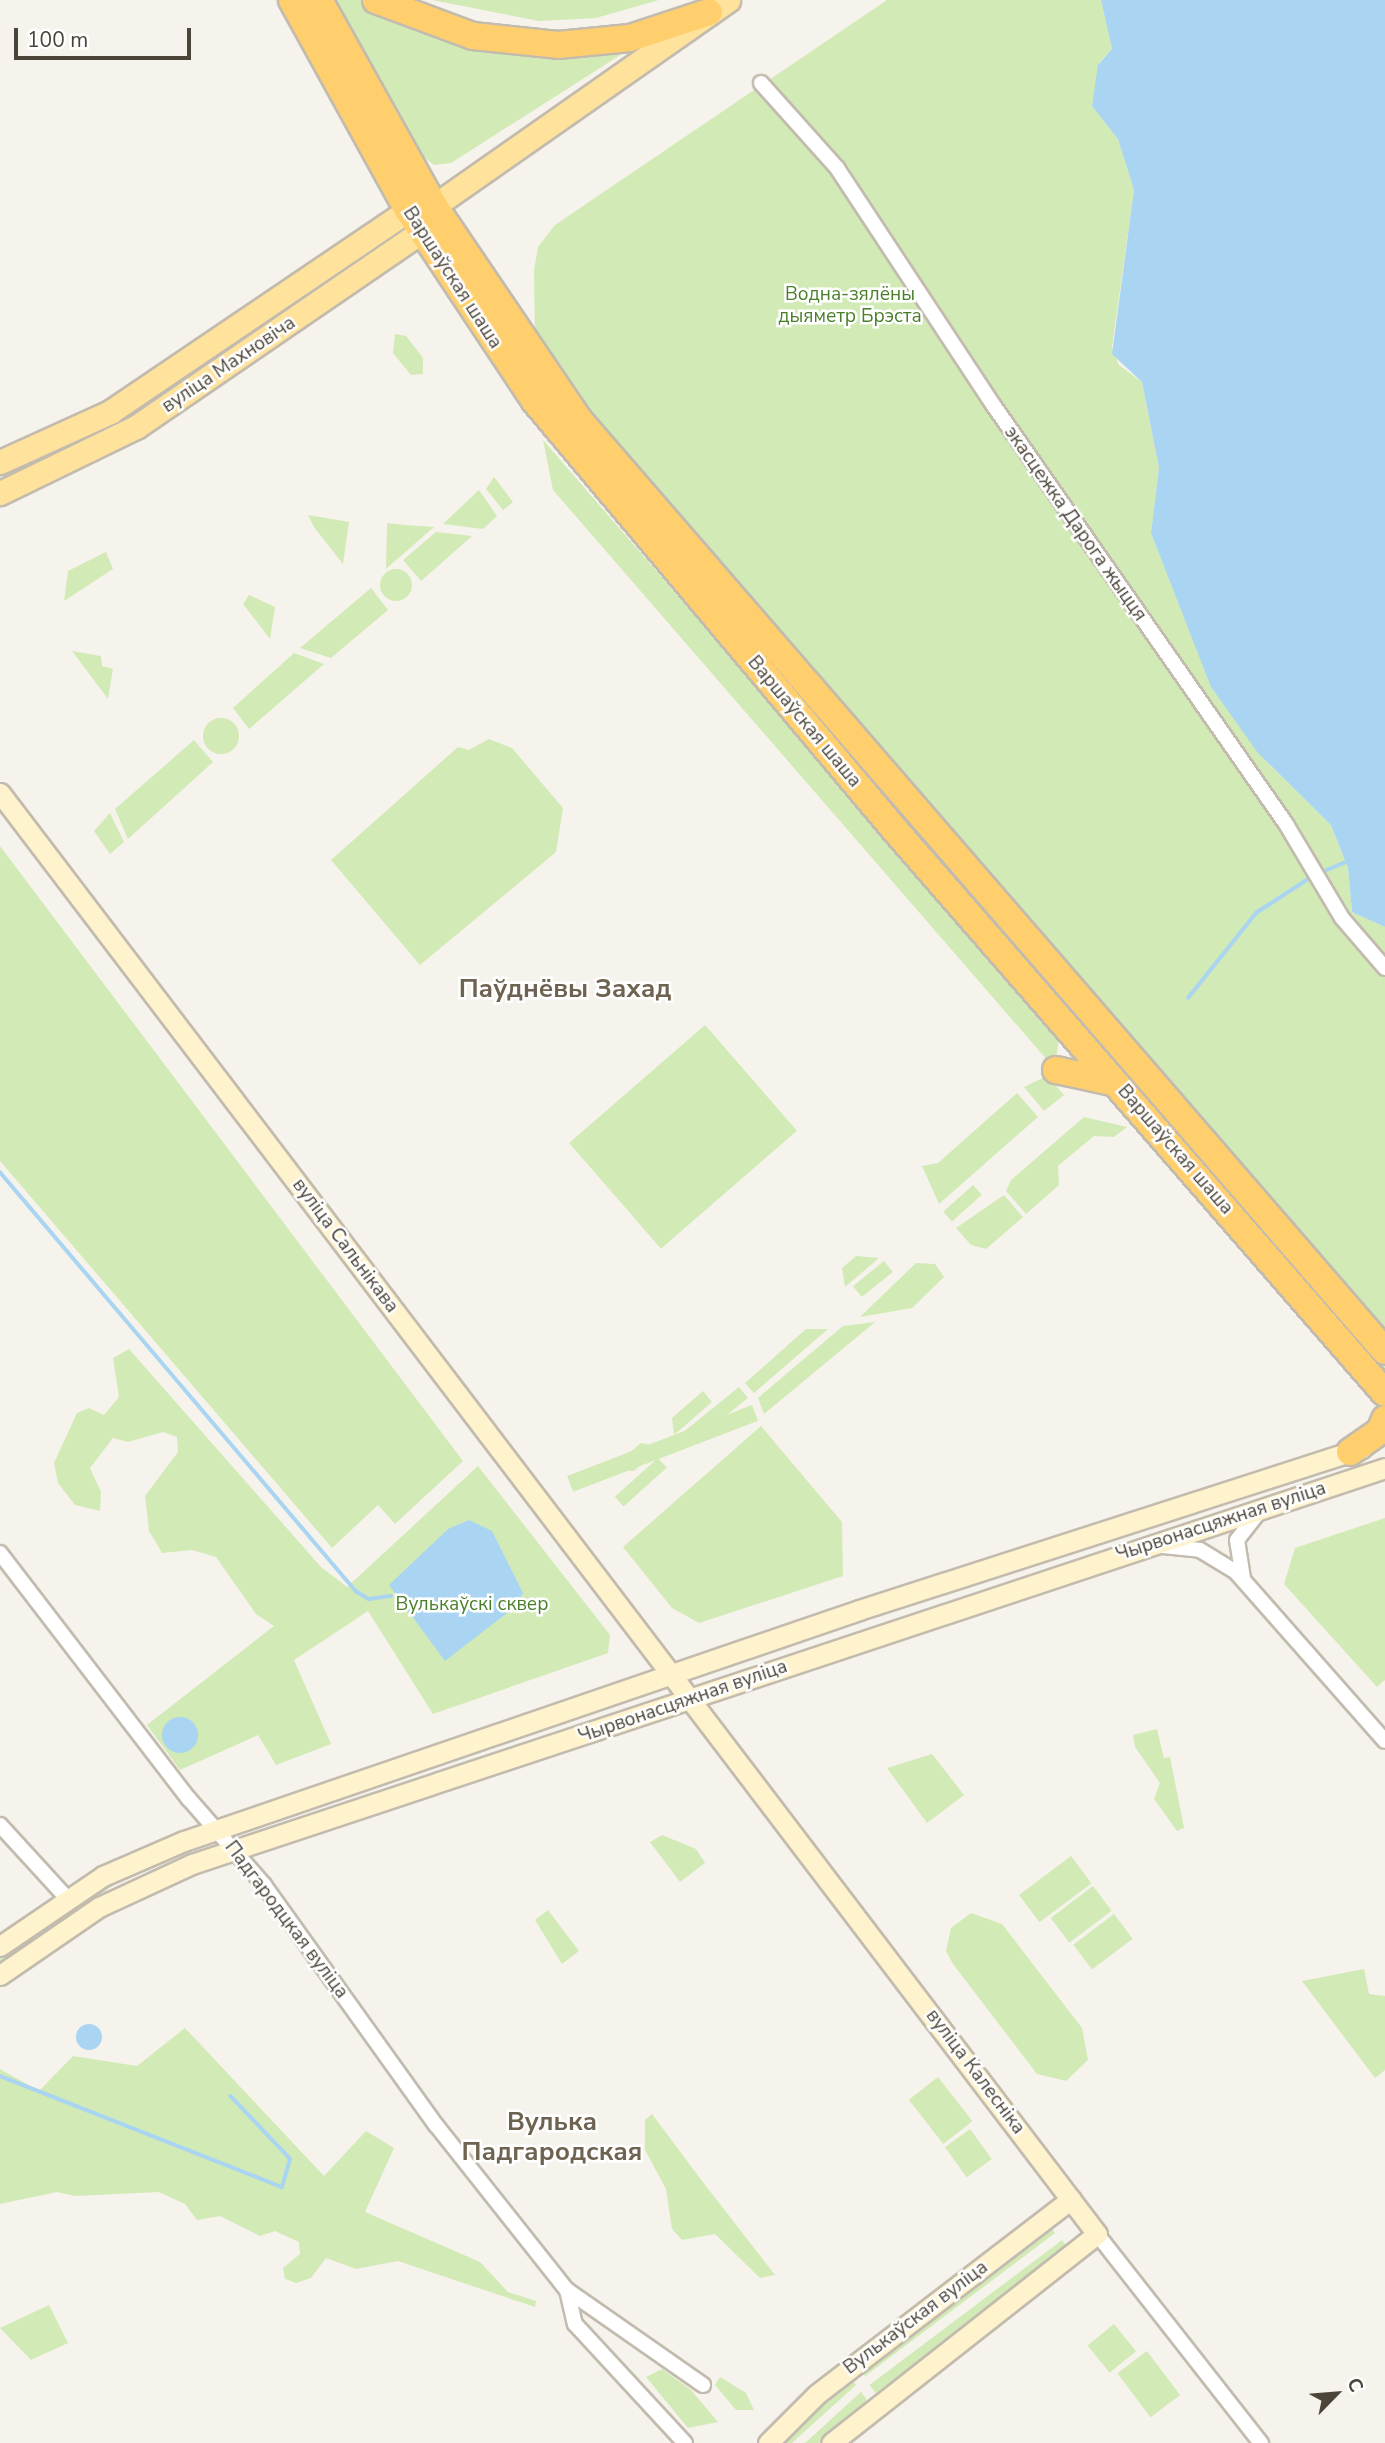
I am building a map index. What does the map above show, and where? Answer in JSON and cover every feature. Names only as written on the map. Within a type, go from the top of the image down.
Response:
[{"type":"highway","name":"Варшаўская шаша","points":[[292,0],[414,221],[534,401],[711,595],[1385,1351]]},
{"type":"highway","name":"Варшаўская шаша","points":[[319,0],[434,206],[579,420],[711,595]]},
{"type":"highway","points":[[376,0],[473,36],[558,45],[630,38],[719,6]]},
{"type":"highway","name":"Варшаўская шаша","points":[[750,640],[1064,1024],[1383,1396]]},
{"type":"highway","points":[[1064,1024],[1067,1051],[1056,1070],[1087,1071],[1118,1085]]},
{"type":"highway","points":[[1350,1452],[1380,1431],[1385,1419]]},
{"type":"main road","name":"вуліца Махновіча","points":[[0,493],[136,427],[434,206],[719,6]]},
{"type":"main road","name":"вуліца Махновіча","points":[[0,463],[117,408],[414,221]]},
{"type":"main road","name":"вуліца Сальнікава","points":[[0,793],[690,1699]]},
{"type":"main road","name":"Чырвонасцяжная вуліца","points":[[0,1946],[67,1898],[125,1866],[217,1830],[671,1674],[1385,1440]]},
{"type":"main road","name":"Чырвонасцяжная вуліца","points":[[0,1975],[99,1907],[234,1850],[1385,1468]]},
{"type":"main road","name":"вуліца Калесніка","points":[[690,1699],[1097,2234]]},
{"type":"main road","name":"Вулькаўская вуліца","points":[[768,2443],[825,2387],[1071,2199]]},
{"type":"main road","points":[[831,2443],[1097,2234]]},
{"type":"street","name":"экасцежка Дарога жыцця","points":[[761,83],[836,168],[1001,418],[1286,824],[1342,918],[1385,968]]},
{"type":"street","points":[[1245,1582],[1237,1540],[1268,1506]]},
{"type":"street","points":[[1148,1546],[1200,1550],[1245,1582],[1385,1741]]},
{"type":"street","name":"Падгародцкая вуліца","points":[[0,1553],[234,1850],[567,2290],[703,2385]]},
{"type":"street","points":[[0,1825],[67,1898]]},
{"type":"street","name":"вуліца Калесніка","points":[[1097,2234],[1261,2443]]},
{"type":"street","name":"Падгародцкая вуліца","points":[[567,2290],[575,2324],[685,2443]]},
{"type":"green space","points":[[334,0],[360,0],[424,30],[625,52],[451,163],[434,165],[417,152]]},
{"type":"green space","points":[[432,0],[659,0],[596,18],[539,21]]},
{"type":"green space","name":"Водна-зялёны дыяметр Брэста","points":[[887,0],[1101,0],[1112,49],[1100,62],[1092,105],[1118,139],[1134,190],[1112,347],[1119,365],[1142,382],[1159,468],[1151,533],[1213,690],[1267,762],[1331,825],[1348,868],[1352,912],[1385,927],[1385,1337],[868,750],[535,347],[534,270],[538,247],[555,225]]},
{"type":"green space","points":[[395,334],[406,336],[423,358],[423,374],[411,375],[393,353]]},
{"type":"green space","points":[[543,440],[1059,1036],[1056,1062],[1048,1061],[553,490]]},
{"type":"green space","points":[[494,477],[513,502],[503,510],[486,489]]},
{"type":"green space","points":[[479,490],[497,516],[483,529],[443,524]]},
{"type":"green space","points":[[308,515],[349,522],[343,564],[314,527]]},
{"type":"green space","points":[[387,523],[405,525],[434,527],[386,569]]},
{"type":"green space","points":[[436,532],[472,536],[421,581],[403,560]]},
{"type":"green space","points":[[106,552],[113,569],[64,601],[68,571]]},
{"type":"green space","points":[[396,569],[407,574],[412,585],[407,596],[396,601],[385,596],[380,585],[385,574]]},
{"type":"green space","points":[[371,588],[388,610],[331,658],[300,648]]},
{"type":"green space","points":[[249,595],[275,607],[270,639],[243,604]]},
{"type":"green space","points":[[754,646],[1385,1363],[1385,1373],[1176,1139]]},
{"type":"green space","points":[[72,651],[101,656],[102,666],[113,669],[108,699]]},
{"type":"green space","points":[[294,653],[324,664],[249,729],[233,708]]},
{"type":"green space","points":[[221,718],[234,723],[239,736],[234,749],[221,754],[208,749],[203,736],[208,723]]},
{"type":"green space","points":[[489,739],[512,748],[563,808],[556,852],[420,965],[331,860],[458,747],[469,750]]},
{"type":"green space","points":[[194,740],[213,762],[128,839],[115,809]]},
{"type":"green space","points":[[110,813],[124,842],[110,854],[94,831]]},
{"type":"green space","points":[[0,846],[463,1461],[395,1524],[378,1505],[332,1548],[0,1161]]},
{"type":"green space","points":[[705,1025],[797,1131],[661,1249],[569,1143]]},
{"type":"green space","points":[[1047,1076],[1064,1095],[1044,1111],[1024,1087]]},
{"type":"green space","points":[[1017,1093],[1038,1117],[939,1204],[922,1166],[938,1163]]},
{"type":"green space","points":[[1084,1117],[1127,1127],[1114,1137],[1094,1136],[1058,1166],[1059,1185],[1026,1214],[1006,1191],[1011,1180]]},
{"type":"green space","points":[[973,1185],[982,1195],[952,1221],[943,1212]]},
{"type":"green space","points":[[1004,1195],[1023,1217],[986,1249],[971,1245],[956,1228]]},
{"type":"green space","points":[[856,1256],[879,1258],[845,1287],[842,1268]]},
{"type":"green space","points":[[884,1261],[893,1272],[862,1297],[853,1286]]},
{"type":"green space","points":[[916,1263],[935,1264],[944,1277],[912,1308],[860,1317]]},
{"type":"green space","points":[[875,1322],[764,1414],[758,1398],[843,1326]]},
{"type":"green space","points":[[806,1329],[828,1329],[754,1393],[745,1383]]},
{"type":"green space","name":"Вулькаўскі сквер","points":[[129,1349],[321,1567],[347,1587],[478,1466],[610,1635],[608,1653],[433,1714],[368,1611],[294,1660],[331,1744],[276,1765],[258,1735],[180,1770],[147,1725],[274,1626],[256,1614],[216,1557],[192,1550],[162,1553],[149,1531],[145,1496],[178,1452],[177,1437],[163,1432],[128,1442],[113,1438],[90,1468],[101,1492],[100,1511],[75,1505],[58,1483],[54,1463],[77,1413],[89,1408],[104,1415],[119,1397],[113,1358]]},
{"type":"green space","points":[[739,1387],[748,1398],[692,1443],[683,1432]]},
{"type":"green space","points":[[703,1391],[712,1402],[674,1435],[672,1418]]},
{"type":"green space","points":[[752,1405],[758,1421],[573,1492],[567,1476]]},
{"type":"green space","points":[[761,1426],[842,1522],[843,1576],[699,1623],[672,1608],[623,1547]]},
{"type":"green space","points":[[641,1443],[660,1447],[634,1471],[610,1469]]},
{"type":"green space","points":[[658,1458],[667,1468],[624,1506],[615,1497]]},
{"type":"green space","points":[[1385,1518],[1385,1680],[1377,1687],[1284,1584],[1295,1548]]},
{"type":"green space","points":[[1157,1729],[1164,1758],[1170,1757],[1184,1828],[1177,1831],[1154,1799],[1160,1783],[1135,1747],[1133,1735]]},
{"type":"green space","points":[[932,1754],[964,1795],[927,1823],[887,1768]]},
{"type":"green space","points":[[662,1835],[696,1849],[705,1863],[680,1882],[650,1842]]},
{"type":"green space","points":[[182,1851],[115,1884],[0,1966],[0,1957],[73,1904]]},
{"type":"green space","points":[[1071,1856],[1091,1883],[1040,1922],[1019,1895]]},
{"type":"green space","points":[[1093,1886],[1112,1911],[1069,1943],[1051,1918]]},
{"type":"green space","points":[[548,1910],[579,1951],[562,1964],[535,1920]]},
{"type":"green space","points":[[971,1913],[1002,1924],[1082,2028],[1088,2060],[1066,2081],[1037,2074],[953,1964],[946,1951],[951,1928]]},
{"type":"green space","points":[[1114,1914],[1133,1939],[1092,1969],[1073,1945]]},
{"type":"green space","points":[[1364,1969],[1369,1994],[1385,1996],[1385,2070],[1375,2078],[1302,1981]]},
{"type":"green space","points":[[185,2028],[324,2176],[366,2131],[394,2148],[365,2212],[480,2262],[508,2292],[536,2301],[535,2307],[398,2261],[356,2269],[326,2258],[311,2278],[296,2283],[285,2279],[283,2268],[300,2254],[299,2242],[275,2231],[260,2236],[220,2216],[197,2220],[185,2204],[159,2192],[75,2196],[57,2192],[0,2204],[0,2069],[39,2091],[73,2056],[137,2066]]},
{"type":"green space","points":[[938,2077],[972,2121],[943,2144],[909,2100]]},
{"type":"green space","points":[[652,2114],[775,2275],[760,2278],[715,2234],[682,2240],[672,2229],[666,2189],[645,2150],[645,2120]]},
{"type":"green space","points":[[970,2129],[992,2159],[967,2177],[945,2147]]},
{"type":"green space","points":[[1049,2225],[1055,2233],[865,2376],[859,2368]]},
{"type":"green space","points":[[1062,2240],[1068,2248],[876,2393],[870,2385]]},
{"type":"green space","points":[[49,2305],[68,2343],[31,2360],[0,2328]]},
{"type":"green space","points":[[1114,2324],[1136,2351],[1110,2373],[1088,2345]]},
{"type":"green space","points":[[1147,2351],[1180,2395],[1151,2417],[1117,2373]]},
{"type":"green space","points":[[662,2369],[691,2390],[718,2422],[688,2428],[646,2377]]},
{"type":"green space","points":[[720,2377],[746,2393],[754,2410],[736,2410],[715,2385]]},
{"type":"green space","points":[[850,2377],[856,2385],[792,2443],[778,2443]]},
{"type":"green space","points":[[861,2392],[867,2400],[819,2443],[805,2443]]},
{"type":"water","points":[[1101,0],[1385,0],[1385,927],[1352,912],[1348,868],[1331,825],[1258,753],[1211,687],[1151,533],[1159,468],[1142,382],[1112,354],[1134,190],[1118,139],[1092,106],[1098,65],[1112,49]]},
{"type":"water","points":[[469,1520],[492,1531],[523,1593],[516,1606],[445,1661],[389,1585],[448,1529]]},
{"type":"water","points":[[180,1717],[193,1722],[198,1735],[193,1748],[180,1753],[167,1748],[162,1735],[167,1722]]},
{"type":"water","points":[[89,2024],[98,2028],[102,2037],[98,2046],[89,2050],[80,2046],[76,2037],[80,2028]]},
{"type":"waterway","points":[[1320,873],[1346,862]]},
{"type":"waterway","points":[[1188,998],[1256,913],[1313,876]]},
{"type":"waterway","points":[[0,1172],[356,1591],[369,1599],[391,1596]]},
{"type":"waterway","points":[[0,2076],[282,2187],[290,2159],[231,2097]]},
{"type":"district","name":"Паўднёвы Захад","points":[[565,989]]},
{"type":"district","name":"Вулька Падгародская","points":[[552,2137]]}]
